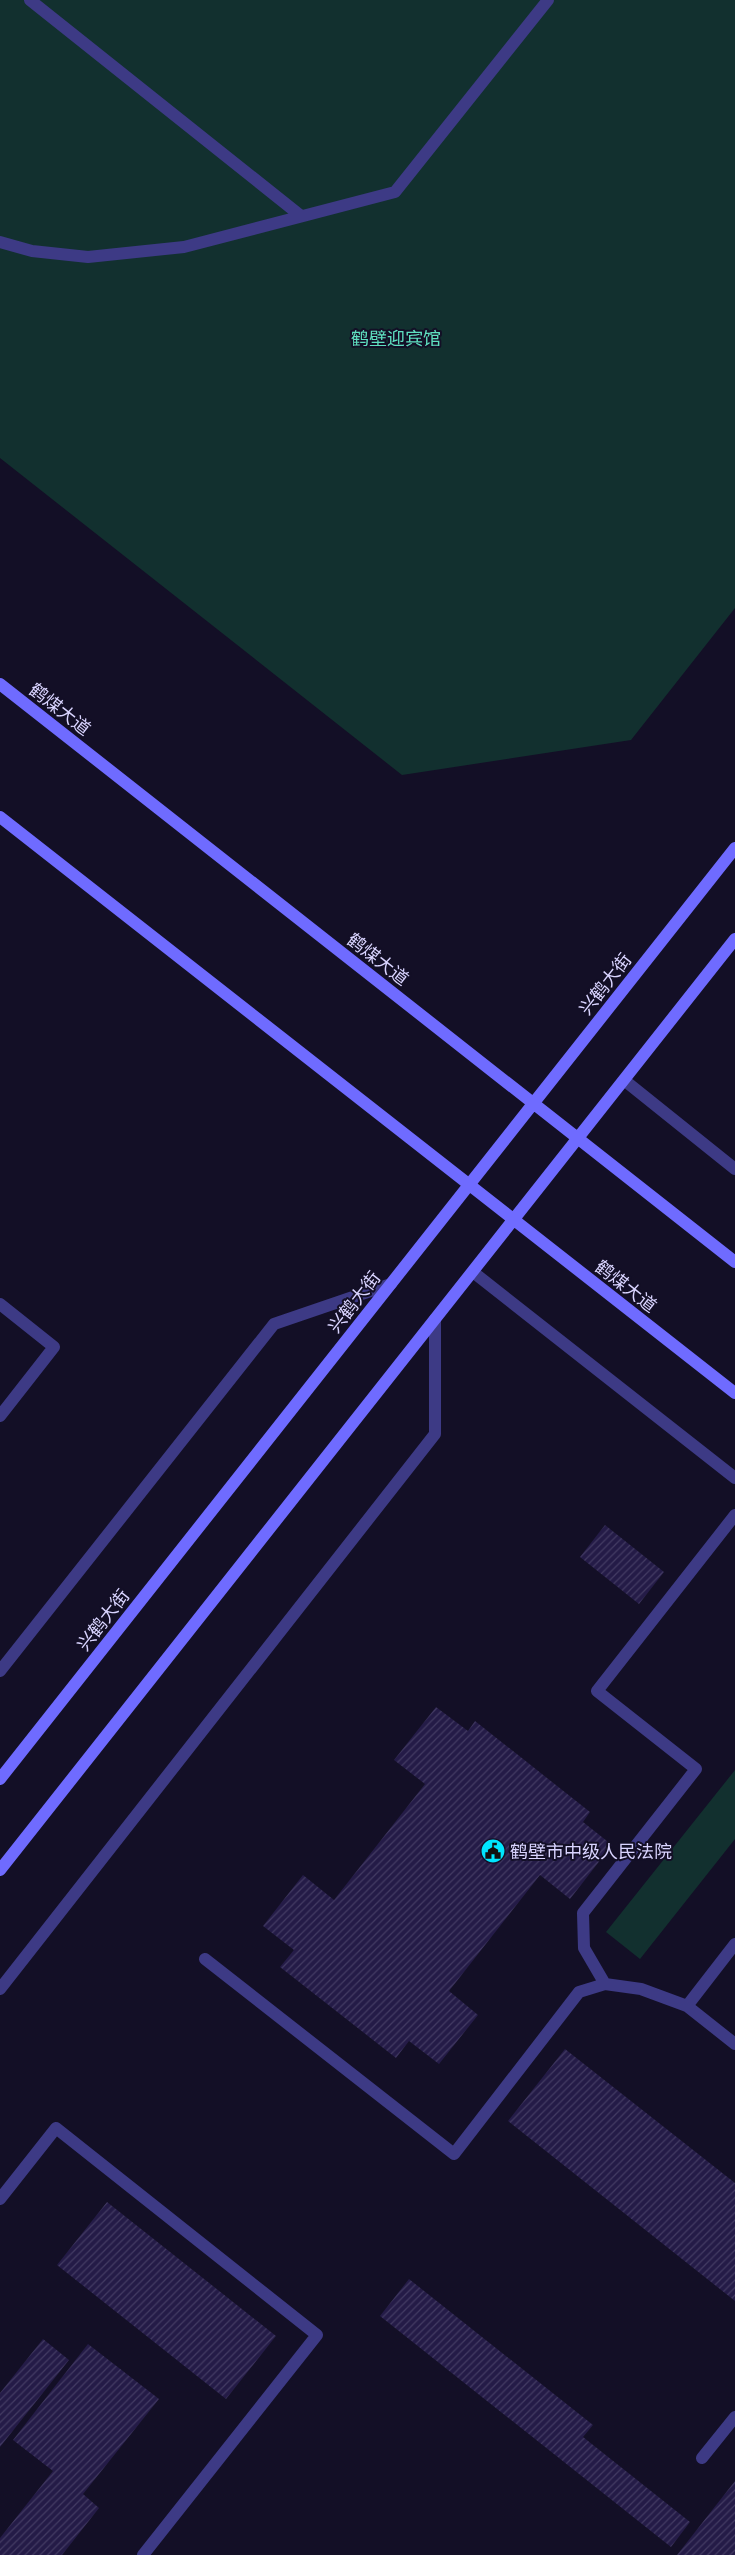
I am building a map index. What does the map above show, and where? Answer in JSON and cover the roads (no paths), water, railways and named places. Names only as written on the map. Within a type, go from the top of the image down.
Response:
[{"type":"main road","name":"鹤煤大道","points":[[0,684],[735,1262]]},
{"type":"main road","name":"鹤煤大道","points":[[0,817],[735,1393]]},
{"type":"main road","name":"兴鹤大街","points":[[0,1778],[735,848]]},
{"type":"main road","points":[[0,1870],[735,939]]},
{"type":"street","points":[[30,0],[301,216]]},
{"type":"street","points":[[0,242],[32,251],[88,257],[184,246],[395,192],[548,0]]},
{"type":"street","points":[[624,1080],[735,1169]]},
{"type":"street","points":[[473,1272],[735,1478]]},
{"type":"street","points":[[0,1671],[274,1324],[391,1284]]},
{"type":"street","points":[[0,1304],[54,1347],[0,1416]]},
{"type":"street","points":[[0,1989],[435,1434],[435,1319]]},
{"type":"street","points":[[605,1984],[584,1948],[583,1913],[696,1769],[597,1691],[735,1516]]},
{"type":"street","points":[[687,2006],[735,1944]]},
{"type":"street","points":[[205,1959],[454,2154],[579,1992],[605,1984],[641,1989],[687,2006],[735,2044]]},
{"type":"street","points":[[0,2199],[56,2128],[317,2335],[143,2555]]},
{"type":"street","points":[[702,2458],[735,2417]]},
{"type":"place","name":"鹤壁市中级人民法院","points":[[493,1851]]},
{"type":"park label","name":"鹤壁迎宾馆","points":[[396,338]]}]
